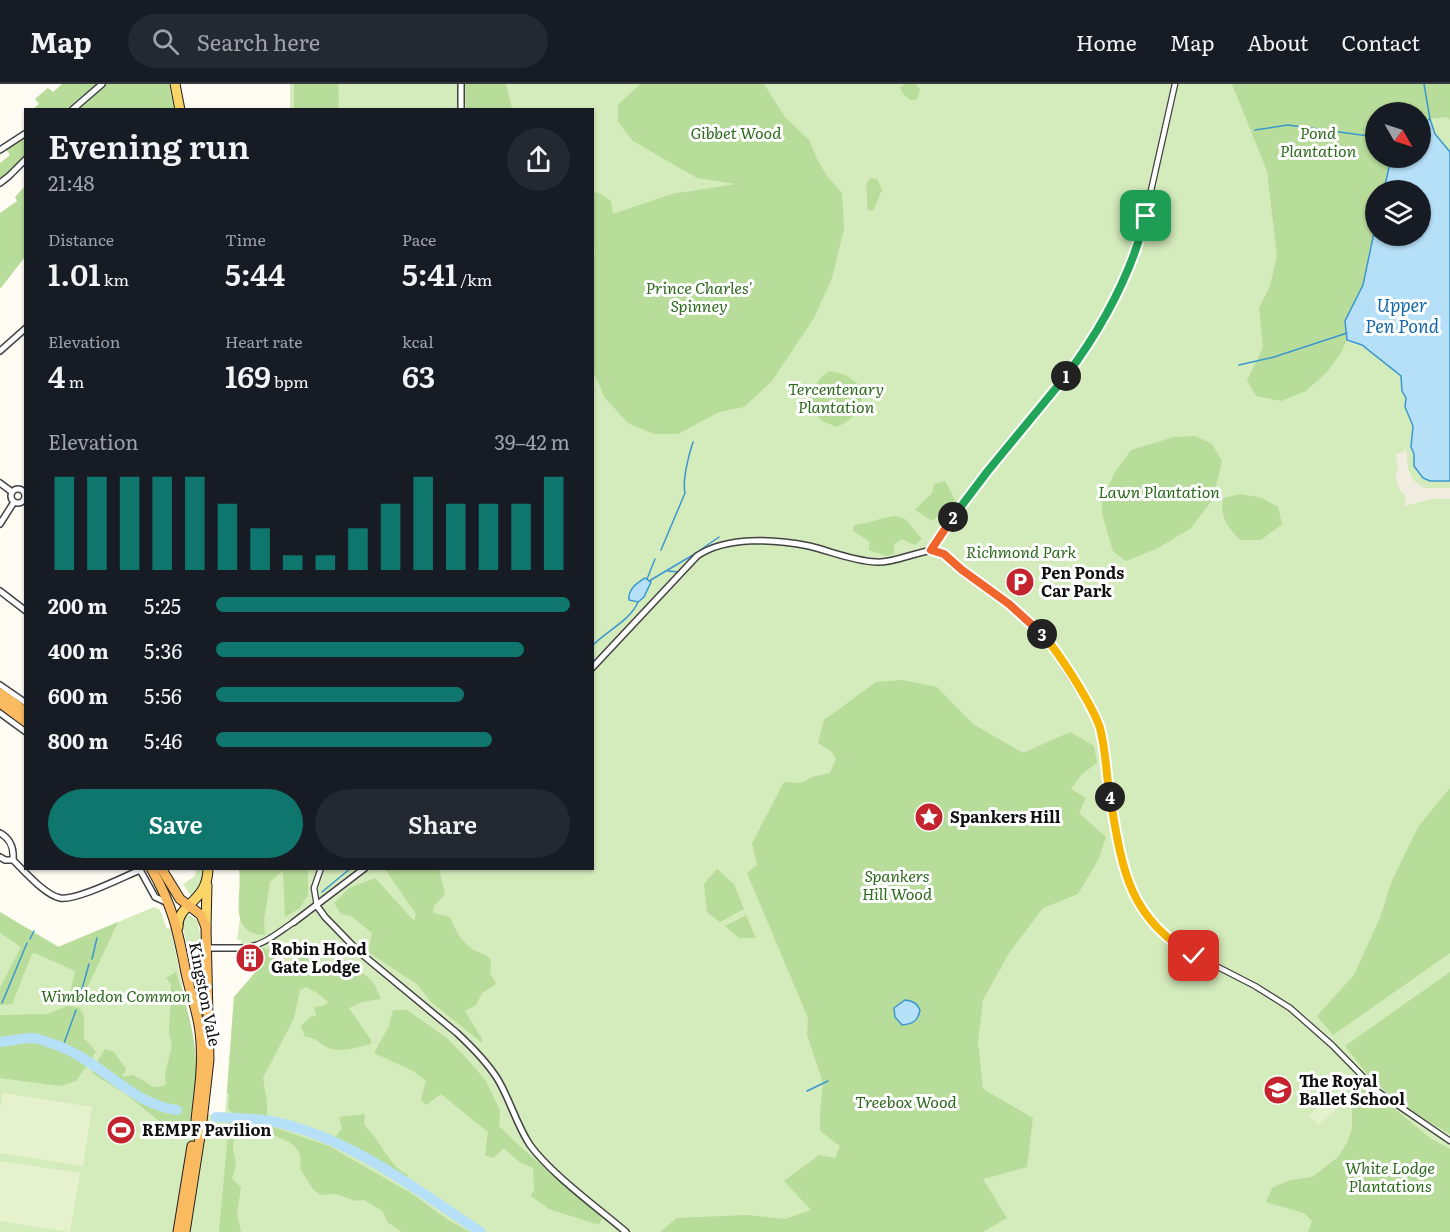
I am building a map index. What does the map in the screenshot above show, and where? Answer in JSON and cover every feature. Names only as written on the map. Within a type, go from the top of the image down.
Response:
[{"type":"highway","points":[[0,693],[24,711]]},
{"type":"highway","points":[[0,703],[24,721]]},
{"type":"highway","name":"Kingston Vale","points":[[152,870],[170,903],[178,927],[186,976],[199,1026],[205,1068]]},
{"type":"highway","name":"Kingston Vale","points":[[162,870],[177,895],[201,915],[206,927],[205,1068]]},
{"type":"highway","points":[[183,1231],[205,1068]]},
{"type":"main road","points":[[175,84],[180,108]]},
{"type":"main road","points":[[206,927],[208,870]]},
{"type":"main road","points":[[178,927],[179,916],[200,895],[208,880]]},
{"type":"street","points":[[74,108],[102,84]]},
{"type":"street","points":[[461,84],[462,108]]},
{"type":"street","points":[[931,550],[987,472],[1069,373],[1116,297],[1141,235],[1175,84]]},
{"type":"street","points":[[0,150],[24,134]]},
{"type":"street","points":[[0,183],[24,161]]},
{"type":"street","points":[[0,351],[24,330]]},
{"type":"street","points":[[0,483],[12,492]]},
{"type":"street","points":[[12,492],[24,488]]},
{"type":"street","points":[[12,492],[15,502]]},
{"type":"street","points":[[15,502],[24,500]]},
{"type":"street","points":[[0,524],[15,502]]},
{"type":"street","points":[[594,666],[697,556],[712,547],[731,542],[782,543],[806,546],[865,561],[881,562],[898,560],[931,550],[944,554],[1012,607],[1046,639],[1096,718],[1103,744],[1123,865],[1130,888],[1149,919],[1177,946],[1256,986],[1290,1008],[1332,1045],[1377,1091],[1450,1141]]},
{"type":"street","points":[[0,591],[24,609]]},
{"type":"street","points":[[0,685],[24,702]]},
{"type":"street","points":[[1,715],[24,731]]},
{"type":"street","points":[[0,833],[11,844],[14,851],[13,860]]},
{"type":"street","points":[[0,857],[13,860],[47,891],[60,898],[83,894],[137,870]]},
{"type":"street","points":[[140,870],[155,897],[170,903]]},
{"type":"street","points":[[320,870],[314,888],[317,906],[325,917],[358,951],[472,1047],[498,1079],[524,1136],[532,1147],[559,1175],[626,1232]]},
{"type":"street","points":[[206,948],[250,948],[294,922],[362,870]]},
{"type":"green space","points":[[62,84],[96,84],[68,108],[34,108],[39,104],[35,99],[48,88],[53,92]]},
{"type":"green space","points":[[104,84],[169,84],[174,108],[78,108]]},
{"type":"green space","name":"Richmond Park","points":[[290,84],[1450,84],[1450,1232],[0,1232],[0,912],[59,947],[154,907],[160,910],[167,929],[171,928],[195,1052],[191,1113],[225,1116],[234,997],[256,971],[257,952],[240,952],[241,940],[237,940],[247,870],[594,870],[594,108],[290,108]]},
{"type":"green space","points":[[294,84],[338,84],[339,108],[294,108]]},
{"type":"green space","points":[[465,84],[506,84],[512,108],[466,108]]},
{"type":"green space","name":"Prince Charles' Spinney","points":[[640,84],[764,84],[785,117],[809,140],[827,176],[842,193],[844,229],[832,278],[814,318],[772,381],[744,407],[719,412],[678,434],[654,434],[628,423],[605,398],[594,373],[594,193],[597,192],[611,201],[613,214],[672,194],[736,184],[697,178],[633,141],[618,122],[618,105]]},
{"type":"green space","points":[[905,84],[916,84],[920,90],[917,99],[911,100],[904,95],[900,87]]},
{"type":"green space","name":"Pond Plantation","points":[[1232,84],[1450,84],[1450,120],[1447,117],[1431,119],[1431,102],[1365,102],[1365,168],[1389,168],[1386,180],[1365,180],[1365,246],[1371,246],[1363,285],[1345,321],[1347,340],[1342,351],[1327,372],[1306,391],[1281,401],[1256,396],[1247,380],[1263,348],[1259,308],[1270,286],[1277,256],[1267,171]]},
{"type":"green space","points":[[24,137],[24,157],[0,181],[0,163],[10,155],[6,149]]},
{"type":"green space","points":[[870,178],[877,179],[882,190],[873,211],[868,210],[867,204],[866,185]]},
{"type":"green space","points":[[24,187],[24,258],[0,289],[0,213],[17,201],[15,197]]},
{"type":"green space","name":"Tercentenary Plantation","points":[[830,371],[846,375],[862,387],[860,406],[857,411],[849,420],[837,427],[824,422],[811,411],[814,388],[820,378]]},
{"type":"green space","name":"Lawn Plantation","points":[[1195,436],[1212,444],[1222,461],[1213,499],[1191,528],[1158,548],[1126,561],[1113,551],[1102,514],[1102,501],[1115,472],[1131,450],[1174,437]]},
{"type":"green space","points":[[945,481],[957,504],[953,512],[939,515],[933,521],[915,510],[932,493],[934,484]]},
{"type":"green space","points":[[1241,494],[1262,498],[1278,507],[1282,524],[1261,540],[1240,540],[1225,521],[1222,505],[1223,498]]},
{"type":"green space","points":[[896,516],[905,519],[922,539],[915,545],[902,539],[894,544],[894,554],[886,556],[869,550],[869,541],[853,531],[854,525]]},
{"type":"green space","name":"Spankers Hill Wood","points":[[903,680],[937,687],[973,724],[1023,753],[1070,732],[1094,746],[1097,763],[1082,774],[1071,789],[1086,798],[1079,813],[1106,837],[1098,860],[1078,894],[1043,908],[1009,953],[983,1000],[978,1042],[983,1089],[1033,1118],[1027,1167],[983,1179],[1007,1218],[983,1232],[660,1232],[677,1218],[747,1215],[785,1219],[811,1210],[784,1181],[819,1155],[835,1158],[840,1146],[820,1131],[823,1083],[807,1035],[808,1018],[747,873],[757,865],[752,843],[784,782],[801,783],[812,777],[830,773],[836,759],[832,752],[818,743],[824,720],[876,682]]},
{"type":"green space","points":[[1450,788],[1450,953],[1333,1035],[1317,1016],[1354,975],[1380,918],[1391,883],[1418,827]]},
{"type":"green space","points":[[717,869],[734,884],[744,909],[720,922],[707,912],[704,884]]},
{"type":"green space","points":[[196,870],[203,870],[204,883],[192,898],[183,884],[195,876]]},
{"type":"green space","points":[[239,870],[308,870],[308,895],[300,908],[285,917],[283,871],[270,882],[264,920],[265,935],[253,933],[245,928],[241,921]]},
{"type":"green space","points":[[386,870],[439,870],[445,894],[434,906],[433,913],[450,917],[465,943],[491,960],[490,973],[496,984],[482,993],[476,1005],[465,1011],[482,1039],[482,1043],[430,1001],[418,985],[368,952],[372,933],[351,916],[341,914],[334,903],[349,888],[375,878],[414,921],[416,914]]},
{"type":"green space","points":[[0,912],[58,947],[118,922],[82,999],[69,998],[75,971],[35,953],[32,954],[12,1004],[0,1005],[0,988],[21,947],[0,933]]},
{"type":"green space","points":[[189,915],[197,920],[201,938],[188,950],[182,924],[184,916]]},
{"type":"green space","points":[[746,915],[756,938],[739,938],[725,926]]},
{"type":"green space","points":[[288,943],[326,974],[331,974],[339,966],[360,972],[370,979],[381,999],[362,1002],[349,1008],[371,1040],[371,1044],[337,1050],[305,1037],[301,1026],[310,1017],[316,1016],[314,1007],[323,1006],[328,1002],[306,987],[300,990],[294,1018],[263,1078],[267,1116],[234,1115],[228,1109],[229,1095],[227,1092],[234,997],[256,972],[257,952],[263,948],[274,953],[290,966],[302,970],[301,965],[284,948],[283,944]]},
{"type":"green space","points":[[176,972],[190,1021],[196,1059],[189,1132],[160,1122],[126,1094],[93,1074],[92,1071],[105,1049],[114,1052],[126,1069],[122,1077],[133,1075],[154,1087],[164,1086],[172,1045],[169,1034],[171,984],[166,978]]},
{"type":"green space","points":[[1450,972],[1450,1134],[1408,1110],[1371,1079],[1345,1046]]},
{"type":"green space","points":[[67,1006],[80,1008],[84,1017],[84,1038],[96,1052],[76,1081],[60,1086],[0,1078],[0,1015],[48,1014]]},
{"type":"green space","points":[[393,1010],[407,1010],[448,1039],[486,1081],[500,1110],[499,1126],[602,1218],[599,1225],[549,1209],[531,1196],[534,1189],[533,1168],[518,1161],[504,1148],[493,1158],[485,1155],[488,1132],[441,1094],[426,1105],[421,1100],[426,1081],[413,1071],[374,1053],[389,1026]]},
{"type":"green space","name":"White Lodge Plantations","points":[[1354,1075],[1430,1138],[1450,1149],[1450,1232],[1308,1232],[1312,1221],[1304,1213],[1266,1202],[1272,1188],[1290,1180],[1312,1177],[1338,1157],[1347,1143],[1352,1128],[1352,1110],[1347,1080]]},
{"type":"green space","points":[[3,1093],[92,1107],[83,1166],[0,1153],[0,1108]]},
{"type":"green space","points":[[1334,1094],[1342,1104],[1318,1125],[1309,1115]]},
{"type":"green space","points":[[365,1114],[364,1125],[395,1165],[408,1175],[406,1180],[372,1158],[334,1140],[342,1128],[339,1117]]},
{"type":"green space","points":[[229,1123],[235,1124],[233,1148],[236,1165],[232,1179],[241,1187],[237,1215],[241,1232],[219,1232]]},
{"type":"green space","points":[[263,1126],[270,1126],[329,1146],[414,1195],[448,1220],[470,1232],[402,1232],[387,1222],[383,1211],[364,1200],[356,1201],[336,1194],[320,1195],[312,1188],[300,1168],[301,1160],[296,1148],[266,1133]]},
{"type":"green space","points":[[0,1161],[80,1173],[70,1232],[0,1221]]},
{"type":"shaded area","points":[[1406,448],[1408,469],[1413,480],[1424,488],[1450,488],[1450,499],[1432,499],[1405,506],[1405,495],[1400,491],[1395,476],[1398,469],[1396,454],[1404,452]]},
{"type":"water","name":"Upper Pen Pond","points":[[1431,122],[1435,134],[1450,152],[1450,481],[1430,481],[1423,478],[1414,466],[1414,454],[1411,447],[1413,426],[1405,407],[1406,398],[1402,391],[1401,376],[1362,345],[1347,340],[1345,321],[1363,285],[1371,246],[1431,246],[1431,180],[1386,180],[1389,168],[1431,168]]},
{"type":"water","points":[[645,578],[651,582],[644,597],[638,602],[629,600],[631,590]]},
{"type":"water","points":[[905,1000],[914,1003],[920,1010],[914,1021],[902,1025],[895,1017],[894,1008]]},
{"type":"waterway","points":[[1424,84],[1427,102]]},
{"type":"waterway","points":[[1255,130],[1288,125],[1365,136]]},
{"type":"waterway","points":[[1239,365],[1274,357],[1347,333]]},
{"type":"waterway","points":[[661,550],[685,493],[685,474],[693,442]]},
{"type":"waterway","points":[[649,581],[719,537]]},
{"type":"waterway","points":[[647,579],[655,559]]},
{"type":"waterway","points":[[668,571],[679,572]]},
{"type":"waterway","points":[[594,644],[624,620],[638,602]]},
{"type":"waterway","points":[[322,892],[349,870]]},
{"type":"waterway","points":[[30,939],[34,931]]},
{"type":"waterway","points":[[92,959],[97,938]]},
{"type":"waterway","points":[[2,1003],[27,943]]},
{"type":"waterway","points":[[80,996],[89,964]]},
{"type":"waterway","points":[[63,1046],[76,1010]]},
{"type":"waterway","points":[[0,1042],[34,1038],[67,1049],[144,1099],[177,1110]]},
{"type":"waterway","points":[[807,1091],[828,1081]]},
{"type":"waterway","points":[[216,1117],[271,1121],[328,1139],[381,1166],[481,1232]]},
{"type":"place","name":"Pen Ponds Car Park","points":[[1020,582]]},
{"type":"place","name":"Spankers Hill","points":[[929,817]]},
{"type":"place","name":"Robin Hood Gate Lodge","points":[[250,958]]},
{"type":"place","name":"The Royal Ballet School","points":[[1278,1090]]},
{"type":"place","name":"REMPF Pavilion","points":[[121,1130]]},
{"type":"route","points":[[1146,216],[1141,235],[1116,297],[1089,344],[1053,395],[987,472],[931,550],[940,551],[1031,623],[1046,639],[1078,688],[1100,729],[1117,839],[1130,888],[1138,904],[1162,933],[1177,946],[1194,956]]},
{"type":"park label","name":"Gibbet Wood","points":[[736,133]]},
{"type":"park label","name":"Wimbledon Common","points":[[116,996]]},
{"type":"park label","name":"Treebox Wood","points":[[906,1102]]}]
